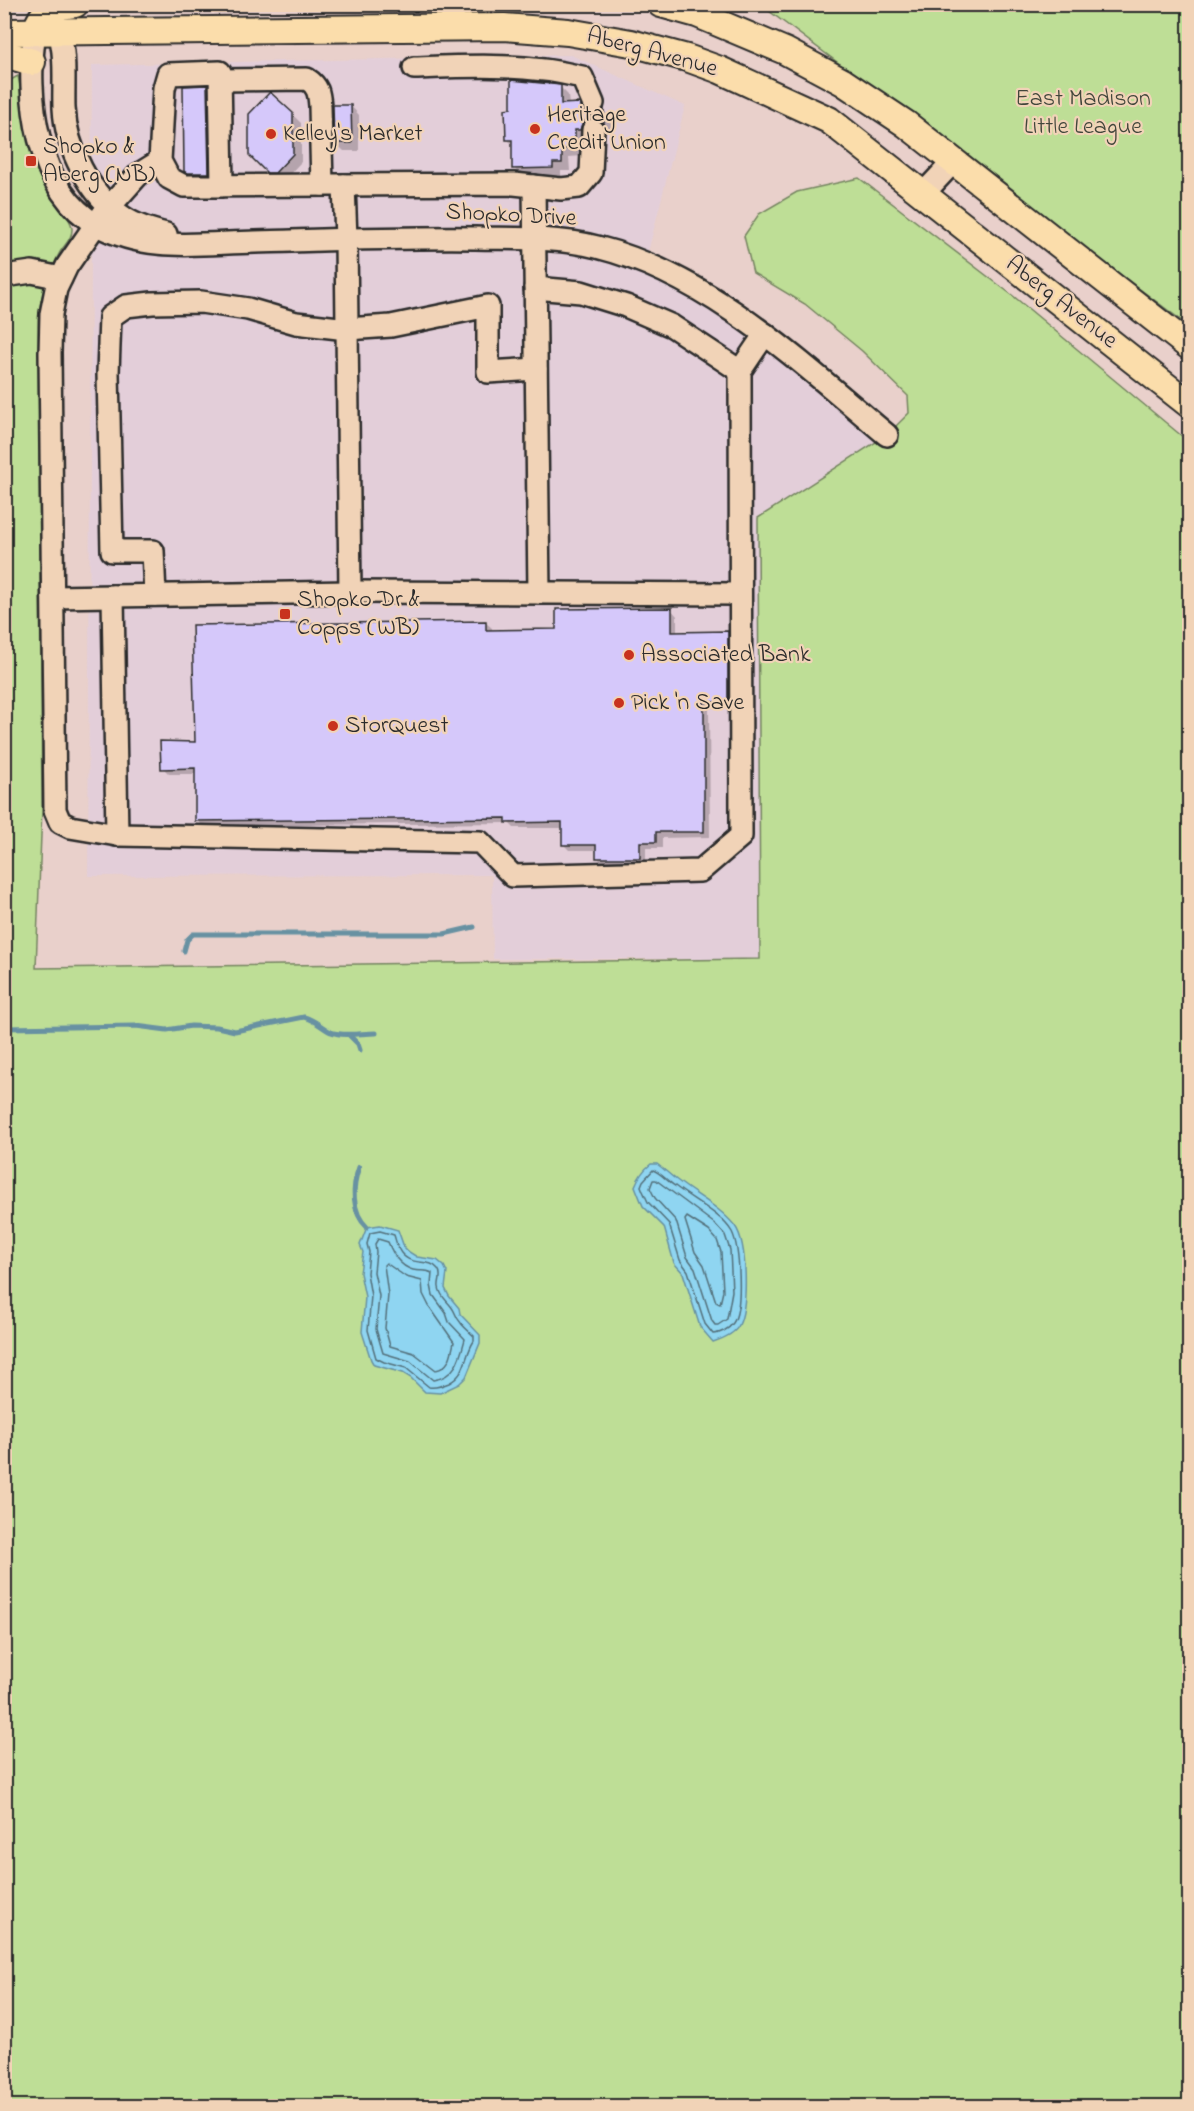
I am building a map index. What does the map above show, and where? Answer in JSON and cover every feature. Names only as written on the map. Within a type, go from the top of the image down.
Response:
[{"type":"main road","points":[[51,15],[75,4]]},
{"type":"main road","name":"Aberg Avenue","points":[[661,4],[697,14],[785,51],[843,82],[906,124],[1190,347]]},
{"type":"main road","name":"Aberg Avenue","points":[[4,32],[35,32],[51,15],[504,27],[568,32],[632,43],[687,58],[720,70],[829,120],[1190,405]]},
{"type":"main road","points":[[4,54],[32,62]]},
{"type":"street","name":"Shopko Drive","points":[[51,15],[68,134],[85,175],[110,206],[123,217],[140,226],[168,235],[217,242]]},
{"type":"street","name":"Shopko Drive","points":[[35,32],[32,62],[35,121],[42,152],[58,186],[70,201],[95,224],[128,238],[154,244],[178,246],[217,242],[422,237],[556,239],[598,247],[679,278],[765,334],[887,435]]},
{"type":"street","points":[[414,68],[512,68],[559,72],[582,77],[592,103]]},
{"type":"street","points":[[222,186],[220,72],[168,74],[164,88],[160,161],[169,178],[184,186],[222,186],[514,184],[561,189],[579,188],[591,173],[593,130]]},
{"type":"street","points":[[220,80],[306,79],[315,84],[319,99],[322,185]]},
{"type":"street","points":[[160,161],[139,174],[95,224],[61,278],[56,289],[51,314],[55,810],[60,822],[70,827],[117,835],[480,842],[513,876],[700,871],[741,836],[740,371],[765,334]]},
{"type":"street","points":[[923,194],[953,162]]},
{"type":"street","points":[[344,185],[350,592]]},
{"type":"street","points":[[534,186],[538,593]]},
{"type":"street","points":[[4,276],[32,272],[61,278]]},
{"type":"street","points":[[535,288],[581,292],[632,309],[672,326],[740,371]]},
{"type":"street","points":[[155,595],[153,552],[112,551],[108,373],[110,317],[126,306],[201,302],[248,309],[296,323],[347,329],[391,326],[488,306],[488,372],[536,369]]},
{"type":"street","points":[[53,597],[350,592],[740,594]]},
{"type":"street","points":[[113,596],[117,835]]},
{"type":"shaded area","points":[[571,55],[685,106],[645,264],[679,278],[887,435],[758,518],[760,959],[493,959],[492,875],[88,876],[92,65]]},
{"type":"green space","name":"East Madison Little League","points":[[761,5],[1189,5],[1189,326]]},
{"type":"green space","points":[[18,76],[29,142],[36,167],[44,186],[69,219],[72,230],[71,237],[59,254],[48,278],[38,320],[42,808],[36,968],[760,959],[758,518],[887,435],[909,413],[908,396],[862,351],[805,304],[753,273],[744,236],[759,214],[797,192],[859,178],[1012,295],[1189,442],[1189,2106],[5,2106],[5,83]]},
{"type":"water","points":[[651,1164],[657,1164],[715,1207],[735,1226],[739,1235],[745,1275],[742,1316],[735,1331],[713,1342],[700,1327],[683,1273],[674,1263],[664,1227],[643,1206],[635,1186]]},
{"type":"water","points":[[380,1225],[398,1230],[404,1247],[409,1252],[417,1257],[437,1260],[444,1266],[447,1272],[445,1288],[449,1296],[459,1308],[460,1314],[480,1335],[480,1343],[466,1377],[459,1384],[440,1393],[425,1392],[403,1373],[374,1365],[371,1360],[362,1332],[365,1297],[360,1273],[363,1252],[360,1245],[367,1227]]},
{"type":"building","points":[[511,80],[561,85],[561,104],[579,103],[585,113],[592,116],[604,109],[604,124],[594,117],[587,119],[580,130],[575,130],[575,149],[562,149],[562,163],[553,163],[553,168],[512,169],[512,140],[506,140],[505,109],[511,108]]},
{"type":"building","points":[[207,85],[209,173],[187,173],[184,171],[183,86]]},
{"type":"building","name":"Kelley's Market","points":[[270,92],[293,113],[293,154],[275,173],[267,173],[249,155],[249,114]]},
{"type":"building","points":[[333,105],[351,105],[352,143],[334,143]]},
{"type":"building","points":[[672,608],[672,632],[728,631],[728,702],[704,702],[704,832],[656,832],[656,842],[640,842],[640,858],[596,858],[596,845],[562,845],[562,822],[506,823],[506,818],[195,821],[195,768],[161,769],[160,741],[195,742],[192,625],[486,621],[486,630],[556,629],[556,609]]},
{"type":"waterway","points":[[184,951],[187,940],[193,934],[444,934],[474,927]]},
{"type":"waterway","points":[[4,1028],[136,1026],[167,1030],[191,1026],[217,1027],[235,1031],[304,1017],[331,1032],[347,1035],[376,1033]]},
{"type":"waterway","points":[[349,1035],[358,1044],[360,1050]]},
{"type":"waterway","points":[[359,1167],[354,1198],[358,1214],[367,1227]]},
{"type":"place","name":"Heritage Credit Union","points":[[535,129]]},
{"type":"place","name":"Kelley's Market","points":[[271,134]]},
{"type":"place","name":"Shopko & Aberg (NB)","points":[[31,161]]},
{"type":"place","name":"Shopko Dr & Copps (WB)","points":[[285,614]]},
{"type":"place","name":"Associated Bank","points":[[629,655]]},
{"type":"place","name":"Pick 'n Save","points":[[619,703]]},
{"type":"place","name":"StorQuest","points":[[333,726]]}]
